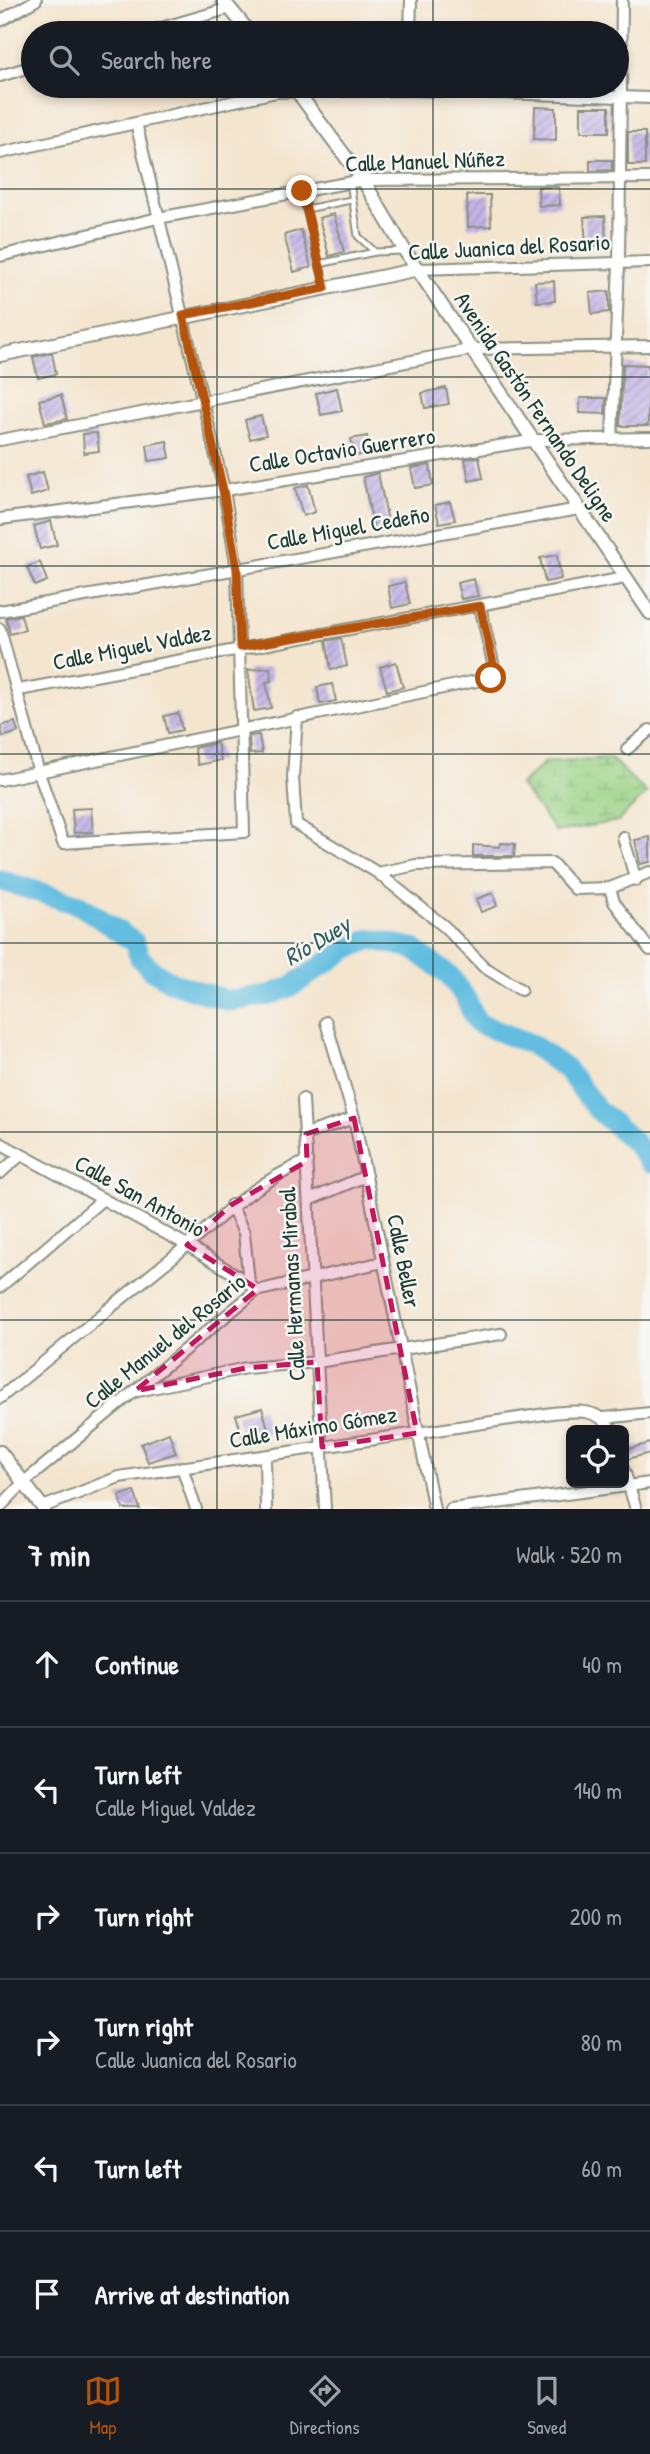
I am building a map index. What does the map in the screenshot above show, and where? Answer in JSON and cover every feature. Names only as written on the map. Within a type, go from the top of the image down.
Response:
[{"type":"street","points":[[0,20],[36,0]]},
{"type":"street","points":[[410,21],[411,0]]},
{"type":"street","points":[[621,21],[622,0]]},
{"type":"street","points":[[177,21],[228,2],[241,21]]},
{"type":"street","points":[[0,76],[21,70]]},
{"type":"street","points":[[0,153],[246,98]]},
{"type":"street","name":"Avenida Gastón Fernando Deligne","points":[[302,98],[536,440],[650,613]]},
{"type":"street","points":[[600,98],[650,99]]},
{"type":"street","points":[[612,439],[619,262],[619,99]]},
{"type":"street","points":[[0,629],[19,690],[39,773],[61,840],[66,844],[242,833],[237,569],[223,490],[136,123]]},
{"type":"street","name":"Calle Manuel Núñez","points":[[0,256],[158,218],[356,181],[650,178]]},
{"type":"street","name":"Calle Juanica del Rosario","points":[[0,355],[183,315],[419,270],[650,262]]},
{"type":"street","points":[[0,440],[474,349],[650,346]]},
{"type":"street","name":"Calle Octavio Guerrero","points":[[0,519],[223,490],[536,440],[650,438]]},
{"type":"street","name":"Calle Miguel Cedeño","points":[[0,611],[579,509]]},
{"type":"street","name":"Calle Miguel Valdez","points":[[19,690],[240,647],[625,578]]},
{"type":"street","points":[[0,780],[491,678],[495,672],[480,606]]},
{"type":"street","points":[[297,717],[293,777],[296,824],[378,873],[445,927],[484,967],[521,990]]},
{"type":"street","points":[[627,749],[650,730]]},
{"type":"street","points":[[623,837],[636,880]]},
{"type":"street","points":[[378,873],[416,865],[552,863],[575,889],[610,888],[636,880],[650,872]]},
{"type":"street","points":[[610,888],[614,902],[650,950]]},
{"type":"street","name":"Calle Beller","points":[[326,1023],[354,1118],[434,1509]]},
{"type":"street","name":"Calle Hermanas Mirabal","points":[[303,1099],[325,1509]]},
{"type":"street","points":[[306,1134],[354,1118]]},
{"type":"street","name":"Calle San Antonio","points":[[0,1143],[187,1245],[253,1287]]},
{"type":"street","points":[[0,1173],[21,1155]]},
{"type":"street","points":[[0,1398],[187,1245],[231,1205],[282,1172],[307,1161]]},
{"type":"street","points":[[309,1200],[366,1176]]},
{"type":"street","points":[[0,1287],[103,1199]]},
{"type":"street","points":[[231,1205],[244,1233],[253,1287]]},
{"type":"street","name":"Calle Manuel del Rosario","points":[[0,1507],[23,1483],[135,1391],[253,1287],[383,1262]]},
{"type":"street","points":[[135,1391],[246,1368],[317,1362],[501,1334]]},
{"type":"street","name":"Calle Máximo Gómez","points":[[43,1508],[119,1477],[182,1467],[552,1413],[600,1416],[650,1413]]},
{"type":"street","points":[[600,1416],[607,1425]]},
{"type":"street","points":[[0,1452],[43,1508]]},
{"type":"street","points":[[265,1456],[266,1509]]},
{"type":"street","points":[[182,1467],[196,1509]]},
{"type":"street","points":[[636,1509],[629,1487],[650,1483]]},
{"type":"street","points":[[451,1509],[621,1488]]},
{"type":"lane","points":[[356,181],[351,200],[359,236],[375,252]]},
{"type":"lane","points":[[302,191],[325,288]]},
{"type":"lane","points":[[306,209],[351,200]]},
{"type":"lane","points":[[319,264],[375,252],[405,251]]},
{"type":"highlighted area","points":[[354,1118],[417,1433],[322,1447],[317,1362],[246,1368],[135,1391],[258,1289],[187,1245],[231,1205],[307,1161],[306,1134]]},
{"type":"green space","points":[[610,758],[647,793],[618,821],[556,832],[520,785],[545,762]]},
{"type":"building","points":[[535,107],[556,108],[556,140],[534,139]]},
{"type":"building","points":[[581,107],[609,107],[609,132],[581,132]]},
{"type":"building","points":[[628,132],[645,132],[645,165],[628,165]]},
{"type":"building","points":[[590,160],[612,160],[612,170],[590,171]]},
{"type":"building","points":[[538,187],[559,187],[560,205],[539,206]]},
{"type":"building","points":[[467,195],[490,195],[491,226],[468,227]]},
{"type":"building","points":[[334,214],[344,252],[329,256],[319,218]]},
{"type":"building","points":[[605,216],[606,245],[586,246],[584,217]]},
{"type":"building","points":[[301,230],[311,267],[294,272],[284,235]]},
{"type":"building","points":[[554,281],[555,301],[537,302],[535,282]]},
{"type":"building","points":[[609,291],[609,312],[592,314],[590,293]]},
{"type":"building","points":[[52,353],[56,374],[38,378],[33,357]]},
{"type":"building","points":[[623,364],[648,365],[648,426],[620,426]]},
{"type":"building","points":[[337,388],[342,411],[321,415],[316,393]]},
{"type":"building","points":[[446,388],[449,404],[425,408],[422,393]]},
{"type":"building","points":[[61,395],[67,419],[45,423],[39,400]]},
{"type":"building","points":[[580,398],[606,398],[605,414],[580,413]]},
{"type":"building","points":[[261,416],[266,435],[250,439],[245,420]]},
{"type":"building","points":[[97,433],[99,451],[84,453],[83,434]]},
{"type":"building","points":[[367,436],[370,453],[355,456],[351,439]]},
{"type":"building","points":[[167,441],[170,458],[149,461],[147,445]]},
{"type":"building","points":[[479,457],[483,478],[469,481],[465,459]]},
{"type":"building","points":[[430,465],[433,485],[415,488],[411,468]]},
{"type":"building","points":[[43,472],[48,491],[31,496],[26,477]]},
{"type":"building","points":[[378,473],[389,526],[374,530],[363,477]]},
{"type":"building","points":[[308,485],[315,512],[303,516],[295,488]]},
{"type":"building","points":[[450,502],[455,520],[439,523],[435,505]]},
{"type":"building","points":[[51,521],[57,545],[40,549],[34,526]]},
{"type":"building","points":[[557,555],[561,579],[545,582],[540,558]]},
{"type":"building","points":[[40,562],[47,581],[35,586],[27,567]]},
{"type":"building","points":[[474,579],[478,596],[461,599],[457,583]]},
{"type":"building","points":[[405,582],[410,604],[392,608],[388,586]]},
{"type":"building","points":[[21,615],[25,630],[10,634],[6,618]]},
{"type":"building","points":[[341,638],[347,666],[331,670],[326,641]]},
{"type":"building","points":[[396,662],[403,687],[387,691],[380,667]]},
{"type":"building","points":[[270,668],[271,681],[266,682],[271,708],[254,711],[248,670]]},
{"type":"building","points":[[332,684],[336,701],[320,704],[317,687]]},
{"type":"building","points":[[178,713],[182,730],[168,733],[164,716]]},
{"type":"building","points":[[15,722],[18,732],[3,737],[0,726]]},
{"type":"building","points":[[259,735],[262,753],[250,754],[249,736]]},
{"type":"building","points":[[217,743],[221,760],[198,765],[194,748]]},
{"type":"building","points":[[91,808],[93,832],[74,833],[72,809]]},
{"type":"building","points":[[650,837],[650,862],[640,864],[635,840]]},
{"type":"building","points":[[501,843],[515,844],[514,856],[473,856],[473,845],[500,847]]},
{"type":"building","points":[[493,893],[497,906],[481,912],[476,899]]},
{"type":"building","points":[[262,1408],[269,1432],[243,1439],[236,1415]]},
{"type":"building","points":[[169,1433],[176,1453],[148,1462],[141,1444]]},
{"type":"building","points":[[650,1443],[650,1453],[629,1459],[629,1449]]},
{"type":"building","points":[[134,1491],[140,1509],[123,1509],[119,1496]]},
{"type":"waterway","name":"Río Duey","points":[[0,880],[80,905],[134,942],[140,958],[151,969],[173,983],[229,1001],[270,995],[292,986],[347,949],[371,939],[412,948],[450,976],[465,997],[477,1023],[531,1044],[566,1069],[597,1109],[635,1143],[650,1163]]},
{"type":"route","points":[[302,191],[325,288],[183,315],[223,490],[237,569],[240,647],[480,606],[495,672],[491,678]]}]
